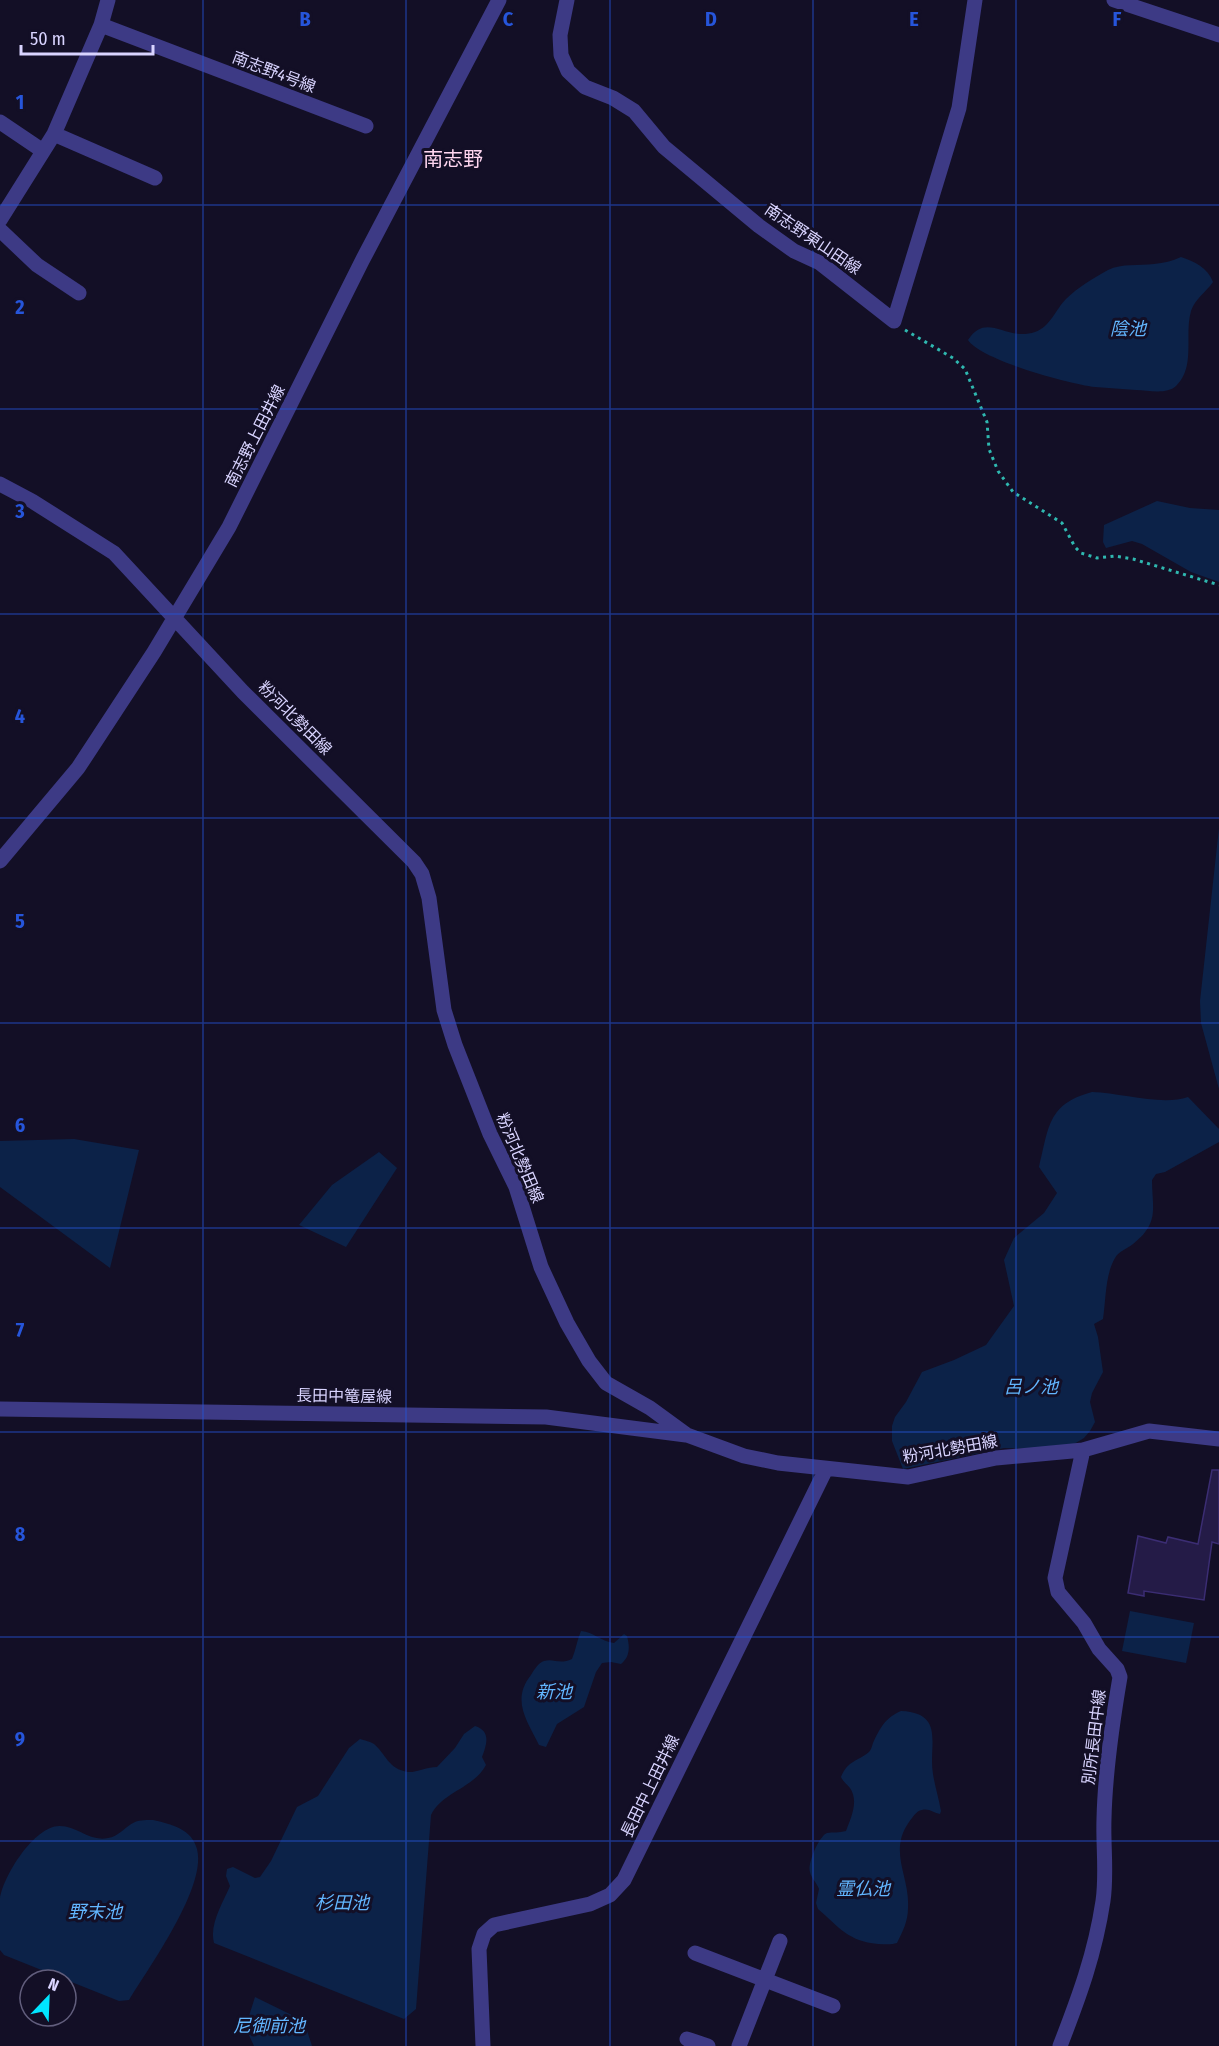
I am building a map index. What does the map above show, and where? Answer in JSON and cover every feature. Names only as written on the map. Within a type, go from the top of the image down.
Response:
[{"type":"street","points":[[0,220],[54,134],[101,25],[108,0]]},
{"type":"street","name":"南志野上田井線","points":[[0,861],[78,768],[175,618],[229,527],[362,261],[499,0]]},
{"type":"street","name":"南志野東山田線","points":[[567,0],[560,35],[561,55],[568,71],[585,87],[613,98],[634,111],[664,147],[759,226],[794,251],[820,262],[894,321]]},
{"type":"street","points":[[894,321],[959,108],[975,0]]},
{"type":"street","points":[[1114,0],[1219,35]]},
{"type":"street","name":"南志野4号線","points":[[101,25],[366,126]]},
{"type":"street","points":[[0,122],[43,151]]},
{"type":"street","points":[[54,134],[155,178]]},
{"type":"street","points":[[0,230],[36,265],[79,292]]},
{"type":"street","name":"粉河北勢田線","points":[[0,484],[32,501],[114,553],[243,692],[414,862],[422,874],[429,898],[444,1010],[455,1045],[490,1134],[516,1187],[541,1266],[567,1323],[589,1361],[606,1383],[650,1408],[687,1435],[744,1456],[778,1463],[908,1477],[996,1458],[1083,1450],[1149,1431],[1219,1439]]},
{"type":"street","name":"長田中篭屋線","points":[[0,1409],[546,1417],[687,1435]]},
{"type":"street","name":"別所長田中線","points":[[1060,2046],[1090,1964],[1100,1922],[1106,1874],[1104,1818],[1106,1767],[1120,1677],[1117,1669],[1099,1649],[1084,1623],[1058,1592],[1055,1578],[1083,1450]]},
{"type":"street","name":"長田中上田井線","points":[[483,2046],[479,1949],[484,1934],[494,1925],[590,1904],[610,1895],[624,1880],[826,1469]]},
{"type":"street","points":[[739,2046],[780,1941]]},
{"type":"street","points":[[695,1953],[833,2006]]},
{"type":"street","points":[[687,2038],[708,2046]]},
{"type":"path","points":[[894,321],[909,333],[953,358],[965,369],[987,422],[989,449],[998,471],[1013,492],[1062,523],[1075,547],[1082,553],[1097,558],[1115,556],[1133,559],[1219,585]]},
{"type":"water","name":"陰池","points":[[1181,257],[1200,266],[1213,282],[1191,311],[1186,370],[1172,389],[1151,391],[1095,387],[1066,381],[1007,363],[976,348],[968,340],[975,332],[990,327],[1015,333],[1035,332],[1049,322],[1062,303],[1071,295],[1108,270],[1161,263]]},
{"type":"water","points":[[1157,501],[1190,508],[1219,510],[1219,582],[1191,572],[1142,544],[1132,541],[1106,548],[1103,542],[1104,525]]},
{"type":"water","points":[[1219,828],[1219,1089],[1201,1023],[1200,1001]]},
{"type":"water","name":"呂ノ池","points":[[1092,1092],[1154,1100],[1188,1097],[1219,1129],[1219,1142],[1165,1172],[1156,1174],[1152,1180],[1153,1215],[1151,1222],[1142,1236],[1119,1254],[1112,1265],[1103,1319],[1094,1324],[1103,1372],[1090,1402],[1095,1422],[1084,1438],[1074,1444],[1031,1449],[1004,1448],[903,1469],[892,1441],[892,1426],[895,1417],[922,1372],[986,1345],[1014,1306],[1004,1260],[1014,1238],[1044,1213],[1057,1193],[1039,1167],[1048,1129],[1052,1119],[1066,1103]]},
{"type":"water","points":[[74,1139],[139,1150],[110,1268],[0,1187],[0,1141]]},
{"type":"water","points":[[379,1152],[397,1168],[346,1247],[299,1225],[332,1185]]},
{"type":"water","points":[[1130,1611],[1194,1623],[1186,1663],[1122,1651]]},
{"type":"water","name":"新池","points":[[581,1631],[614,1643],[624,1634],[628,1640],[628,1655],[621,1664],[602,1663],[596,1672],[584,1707],[557,1724],[546,1747],[539,1745],[523,1710],[522,1693],[525,1684],[542,1662],[572,1659]]},
{"type":"water","name":"霊仏池","points":[[901,1711],[915,1713],[930,1724],[933,1742],[933,1774],[941,1811],[940,1814],[927,1810],[918,1812],[903,1833],[900,1854],[908,1896],[907,1917],[897,1943],[878,1944],[852,1937],[818,1909],[816,1903],[819,1889],[810,1872],[810,1863],[824,1835],[846,1831],[850,1821],[854,1798],[850,1788],[841,1777],[844,1771],[850,1764],[869,1752],[884,1724]]},
{"type":"water","name":"杉田池","points":[[475,1726],[484,1731],[486,1735],[482,1757],[486,1765],[474,1779],[436,1807],[431,1815],[416,2009],[404,2019],[214,1943],[213,1928],[230,1886],[226,1876],[227,1869],[233,1867],[255,1878],[260,1877],[271,1861],[297,1807],[318,1796],[349,1748],[360,1739],[369,1742],[374,1744],[396,1768],[414,1772],[437,1767],[455,1748],[464,1734]]},
{"type":"water","name":"野末池","points":[[153,1820],[186,1832],[197,1849],[198,1865],[185,1905],[162,1948],[129,2000],[119,2001],[78,1985],[78,1968],[36,1968],[4,1955],[0,1950],[2,1889],[22,1854],[40,1834],[50,1828],[60,1826],[101,1839],[115,1836],[135,1822]]},
{"type":"water","name":"尼御前池","points":[[255,1997],[304,2021],[312,2046],[254,2046],[247,2031]]},
{"type":"building","points":[[1212,1470],[1219,1470],[1219,1544],[1212,1542],[1204,1600],[1144,1591],[1144,1596],[1128,1593],[1138,1536],[1166,1543],[1168,1537],[1198,1544]]},
{"type":"district","name":"南志野","points":[[453,159]]}]
